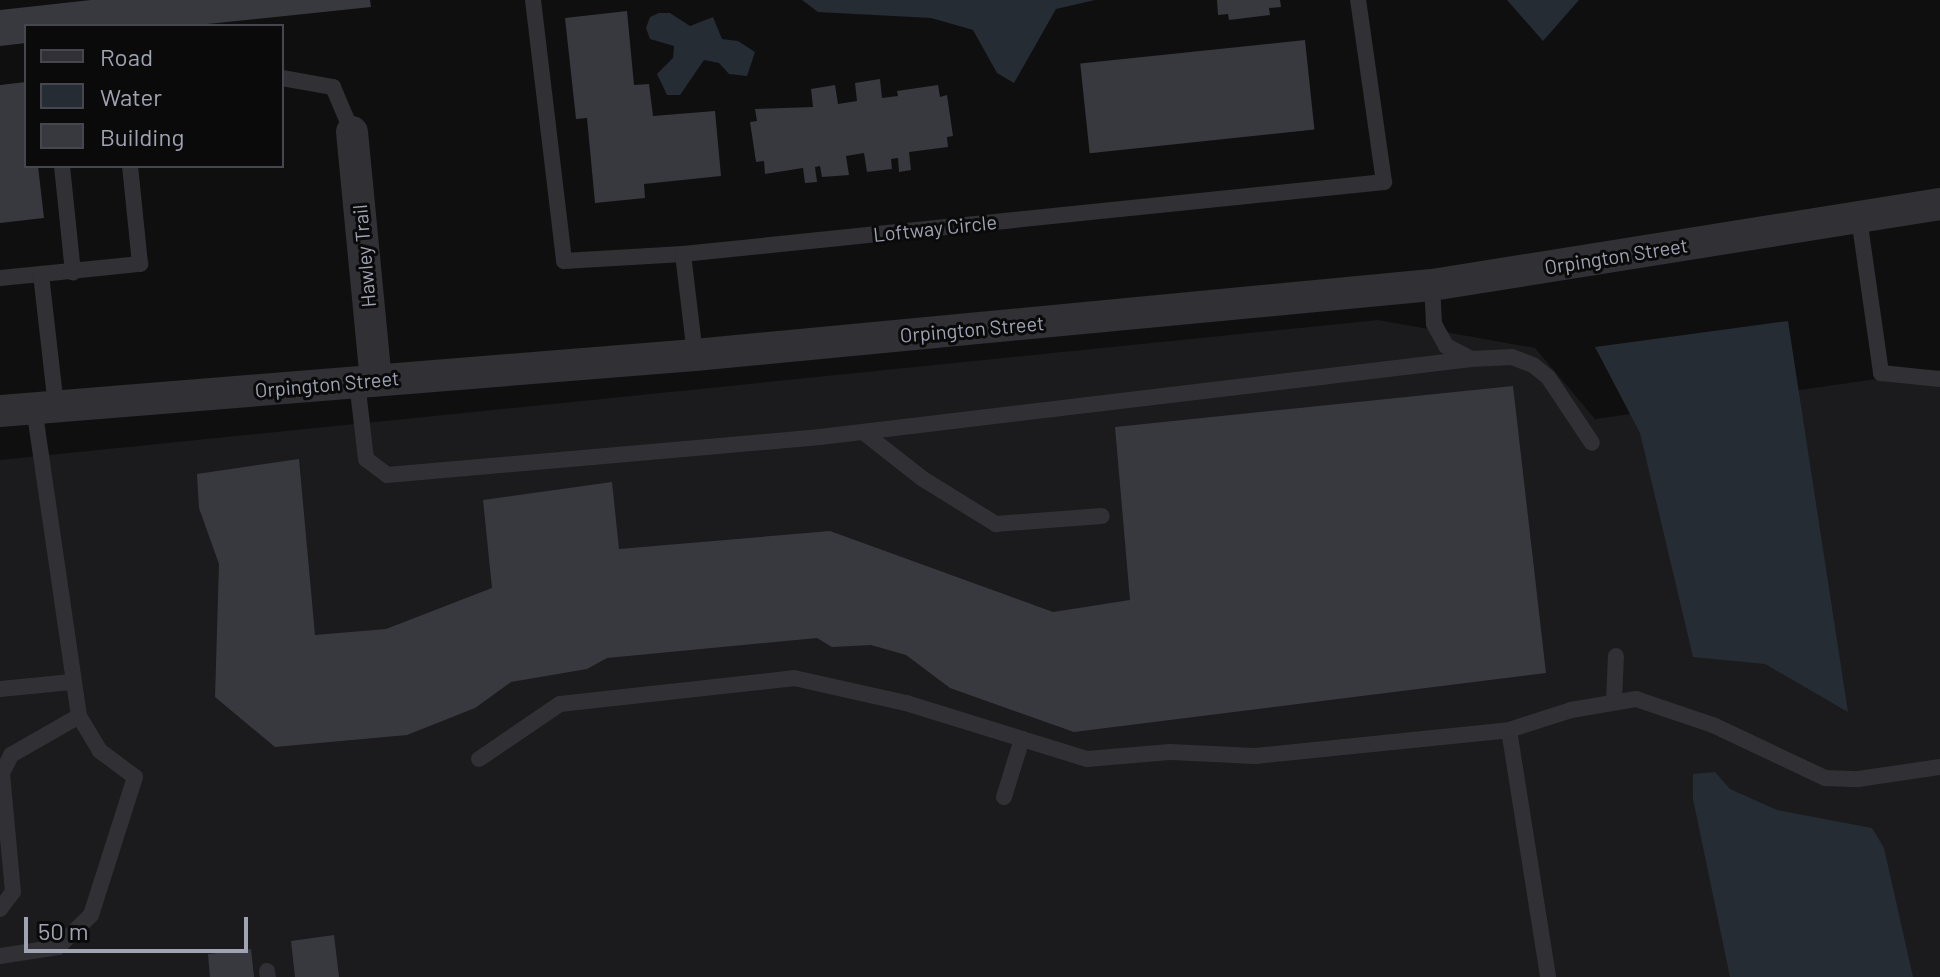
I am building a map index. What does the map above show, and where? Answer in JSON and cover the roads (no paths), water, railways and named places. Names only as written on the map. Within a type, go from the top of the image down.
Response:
[{"type":"street","name":"Hawley Trail","points":[[352,132],[366,381]]},
{"type":"street","name":"Orpington Street","points":[[0,411],[695,355],[1432,285],[1940,204]]},
{"type":"lane","name":"Loftway Circle","points":[[533,0],[564,261],[683,254],[1384,182],[1358,0]]},
{"type":"lane","points":[[284,78],[333,87],[352,132]]},
{"type":"lane","points":[[62,168],[73,272]]},
{"type":"lane","points":[[0,278],[140,264],[130,168]]},
{"type":"lane","points":[[1859,218],[1881,373],[1940,379]]},
{"type":"lane","points":[[683,254],[695,355]]},
{"type":"lane","points":[[0,956],[58,947],[91,915],[135,777],[100,751],[79,716],[72,682],[45,406],[41,274]]},
{"type":"lane","points":[[1432,285],[1434,324],[1446,346],[1471,359]]},
{"type":"lane","points":[[366,381],[366,459],[387,475],[863,432],[1471,359],[1512,357],[1533,365],[1548,377],[1592,443]]},
{"type":"lane","points":[[863,432],[923,479],[996,524],[1102,516]]},
{"type":"lane","points":[[1614,701],[1616,656]]},
{"type":"lane","points":[[479,759],[560,704],[794,678],[906,703],[1087,759],[1170,752],[1255,756],[1509,730],[1614,701],[1636,699],[1713,725],[1825,778],[1858,779],[1940,767]]},
{"type":"lane","points":[[0,689],[72,682]]},
{"type":"lane","points":[[0,909],[13,892],[2,773],[11,755],[79,716]]},
{"type":"lane","points":[[1509,730],[1548,977]]},
{"type":"lane","points":[[1004,797],[1022,739]]},
{"type":"water","points":[[802,0],[1095,0],[1056,9],[1014,83],[997,73],[973,30],[931,18],[818,12]]},
{"type":"water","points":[[1507,0],[1579,0],[1543,41]]},
{"type":"water","points":[[670,13],[690,26],[713,17],[722,39],[738,41],[755,52],[747,76],[729,74],[719,63],[704,60],[680,95],[667,95],[657,74],[673,58],[674,46],[650,39],[646,28],[650,17]]},
{"type":"water","points":[[1788,321],[1848,712],[1765,664],[1693,657],[1640,433],[1595,347]]},
{"type":"water","points":[[1715,772],[1730,789],[1777,810],[1872,828],[1884,848],[1913,977],[1730,977],[1693,799],[1693,774]]}]
